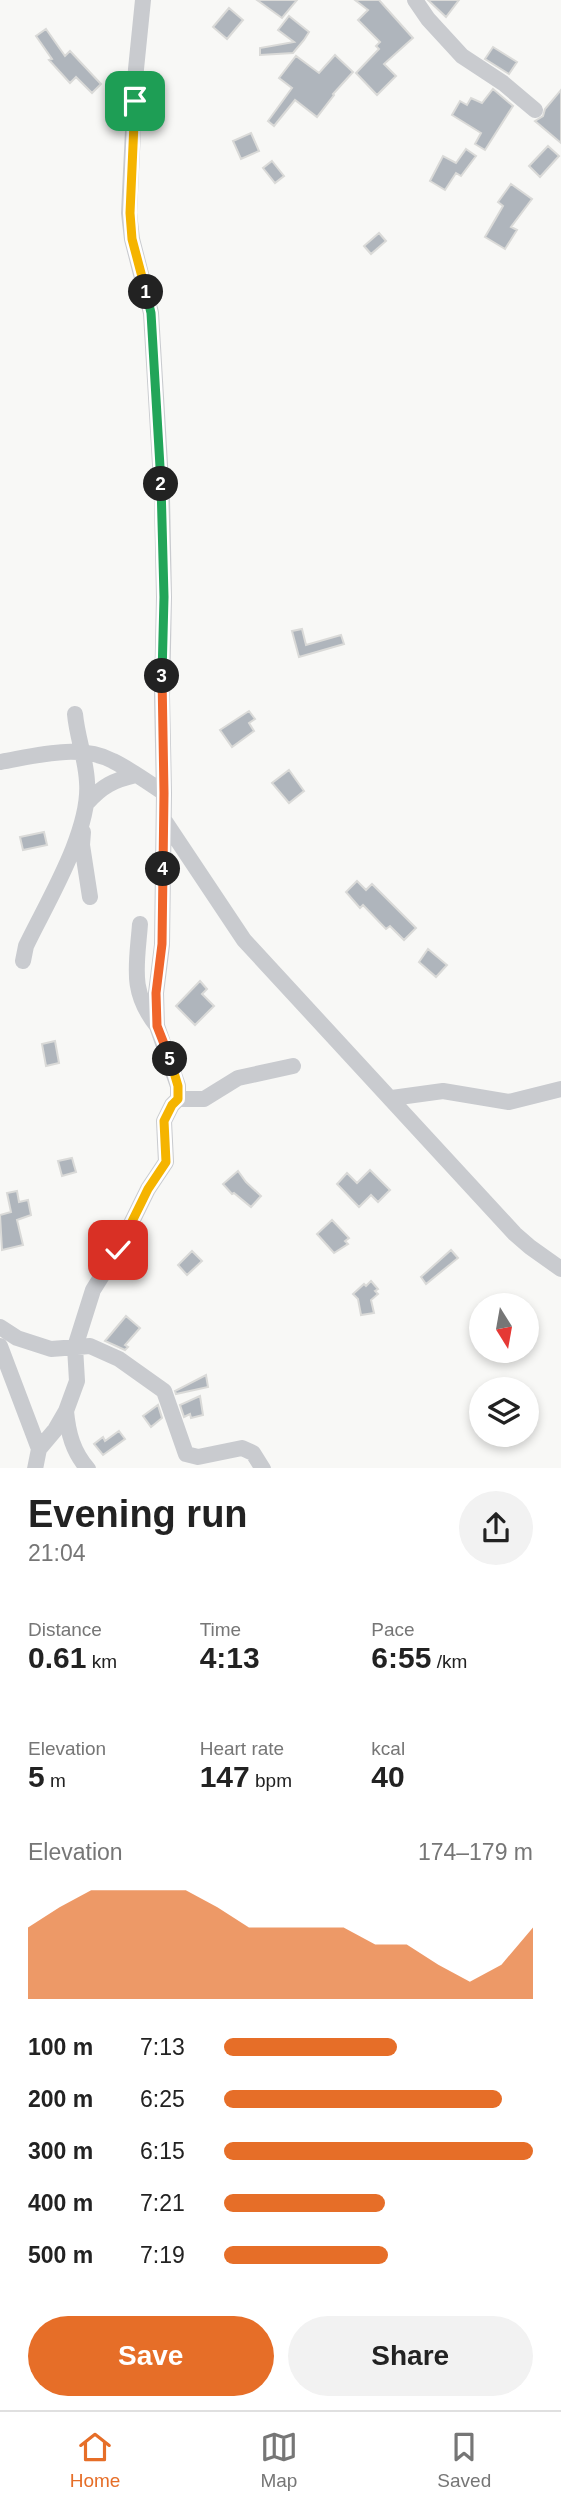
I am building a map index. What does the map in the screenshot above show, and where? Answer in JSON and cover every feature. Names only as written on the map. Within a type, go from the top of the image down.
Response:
[{"type":"street","points":[[39,1449],[66,1411],[77,1381],[75,1347],[93,1290],[118,1250],[148,1189],[166,1162],[164,1121],[178,1099],[178,1086],[157,1026],[156,993],[162,944],[164,820],[162,509],[151,313],[132,239],[130,213],[136,69],[143,0]]},
{"type":"street","points":[[415,0],[428,19],[462,56],[503,83],[536,110]]},
{"type":"street","points":[[75,714],[88,783],[82,845],[90,897]]},
{"type":"street","points":[[0,762],[55,752],[83,753],[111,759],[164,793]]},
{"type":"street","points":[[87,803],[101,787],[116,779],[136,775]]},
{"type":"street","points":[[164,820],[244,940],[515,1234],[561,1269]]},
{"type":"street","points":[[23,961],[26,946],[84,823]]},
{"type":"street","points":[[140,924],[136,985],[145,1010],[157,1026]]},
{"type":"street","points":[[178,1099],[204,1099],[238,1077],[293,1066]]},
{"type":"street","points":[[392,1098],[443,1091],[509,1102],[561,1090]]},
{"type":"street","points":[[0,1326],[17,1338],[51,1349],[90,1346],[119,1359],[164,1391],[186,1454],[198,1457],[242,1448],[253,1453],[263,1468]]},
{"type":"street","points":[[0,1346],[39,1449],[36,1468]]},
{"type":"street","points":[[66,1411],[68,1431],[79,1458],[88,1468]]},
{"type":"building","points":[[257,0],[297,0],[282,18]]},
{"type":"building","points":[[355,0],[379,0],[413,38],[384,64],[396,76],[377,95],[356,73],[379,49],[376,46],[380,42],[358,20],[368,10]]},
{"type":"building","points":[[428,0],[459,0],[446,17]]},
{"type":"building","points":[[229,8],[243,20],[227,39],[213,27]]},
{"type":"building","points":[[289,16],[309,32],[304,40],[293,53],[260,55],[260,48],[294,42],[278,30]]},
{"type":"building","points":[[46,29],[65,56],[70,51],[101,84],[92,93],[76,77],[70,83],[49,60],[52,59],[36,36]]},
{"type":"building","points":[[493,47],[517,62],[509,74],[485,59]]},
{"type":"building","points":[[335,55],[353,72],[317,117],[295,100],[274,126],[268,121],[292,88],[279,78],[296,56],[319,73]]},
{"type":"building","points":[[493,89],[513,106],[485,150],[475,144],[481,133],[452,115],[460,101],[467,105],[471,98],[482,103]]},
{"type":"building","points":[[561,90],[561,143],[535,121],[543,116],[545,109]]},
{"type":"building","points":[[251,133],[259,151],[241,159],[233,141]]},
{"type":"building","points":[[548,146],[559,156],[540,177],[529,166]]},
{"type":"building","points":[[466,149],[476,156],[461,176],[456,173],[445,190],[430,181],[443,156],[456,163]]},
{"type":"building","points":[[272,161],[284,176],[275,183],[263,168]]},
{"type":"building","points":[[511,184],[532,199],[511,227],[517,230],[505,249],[485,237],[503,206],[498,202]]},
{"type":"building","points":[[379,233],[386,241],[371,254],[364,246]]},
{"type":"building","points":[[302,629],[306,645],[341,635],[344,644],[299,657],[292,631]]},
{"type":"building","points":[[249,711],[255,719],[249,723],[254,731],[232,747],[220,730]]},
{"type":"building","points":[[289,770],[304,791],[289,803],[272,783]]},
{"type":"building","points":[[44,832],[47,845],[23,850],[20,837]]},
{"type":"building","points":[[357,881],[366,890],[372,884],[416,928],[404,940],[390,926],[386,929],[363,905],[360,908],[346,892]]},
{"type":"building","points":[[428,949],[447,965],[436,977],[419,962]]},
{"type":"building","points":[[200,981],[207,989],[202,994],[214,1006],[195,1025],[176,1006]]},
{"type":"building","points":[[55,1041],[59,1063],[46,1066],[42,1044]]},
{"type":"building","points":[[72,1158],[76,1172],[62,1176],[58,1161]]},
{"type":"building","points":[[370,1170],[390,1190],[378,1202],[371,1195],[359,1207],[337,1184],[347,1173],[357,1183]]},
{"type":"building","points":[[238,1171],[261,1196],[251,1207],[223,1184]]},
{"type":"building","points":[[17,1191],[19,1202],[28,1200],[31,1215],[17,1220],[23,1245],[2,1250],[0,1215],[11,1212],[7,1193]]},
{"type":"building","points":[[332,1220],[349,1238],[345,1241],[348,1244],[334,1253],[317,1234]]},
{"type":"building","points":[[451,1250],[458,1258],[426,1284],[421,1277]]},
{"type":"building","points":[[192,1251],[202,1261],[187,1275],[178,1265]]},
{"type":"building","points":[[371,1281],[378,1289],[375,1291],[378,1294],[371,1300],[374,1313],[361,1315],[358,1299],[353,1294]]},
{"type":"building","points":[[126,1316],[140,1328],[125,1345],[128,1347],[125,1350],[105,1341]]},
{"type":"building","points":[[206,1375],[208,1387],[176,1394],[175,1391]]},
{"type":"building","points":[[200,1396],[203,1415],[191,1418],[190,1414],[184,1417],[180,1405]]},
{"type":"building","points":[[158,1405],[162,1418],[151,1427],[143,1416]]},
{"type":"building","points":[[119,1431],[125,1439],[103,1455],[94,1444],[103,1437],[105,1441]]},
{"type":"route","points":[[118,1250],[148,1189],[166,1162],[164,1121],[178,1099],[178,1086],[157,1026],[156,993],[162,944],[164,793],[162,509],[151,313],[132,239],[130,213],[135,101]]}]
